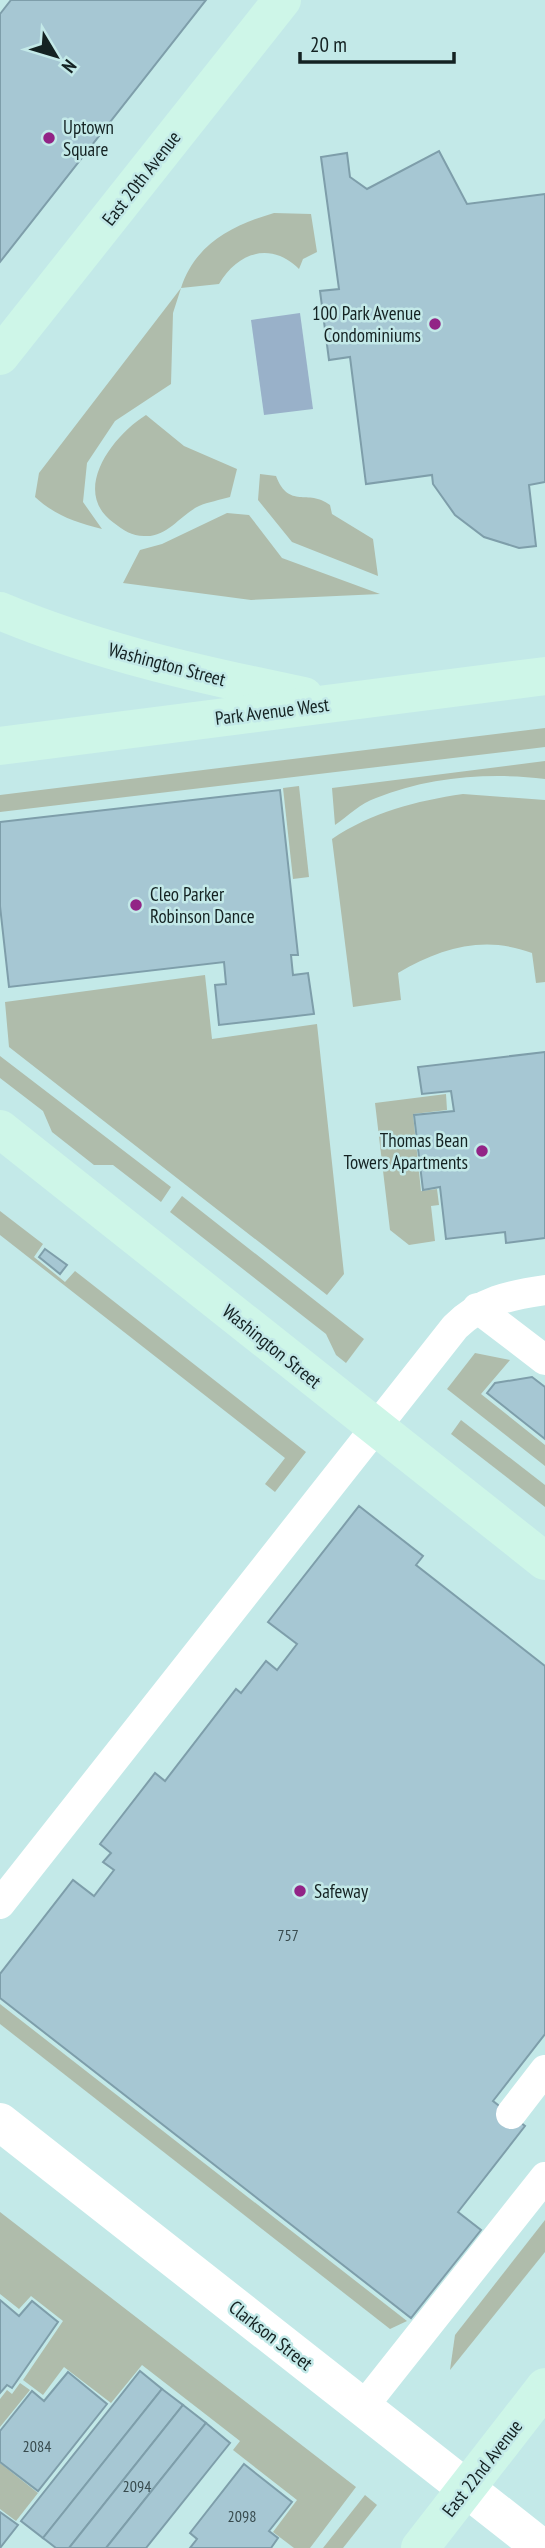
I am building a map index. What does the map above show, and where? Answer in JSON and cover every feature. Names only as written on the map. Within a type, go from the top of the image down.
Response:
[{"type":"street","name":"East 20th Avenue","points":[[0,356],[282,0]]},
{"type":"street","name":"Washington Street","points":[[0,611],[58,633],[190,673],[337,702]]},
{"type":"street","name":"Park Avenue West","points":[[6,747],[545,676]]},
{"type":"street","name":"Washington Street","points":[[0,1129],[545,1561]]},
{"type":"street","name":"Clarkson Street","points":[[0,2122],[542,2548]]},
{"type":"street","name":"East 22nd Avenue","points":[[420,2548],[545,2387]]},
{"type":"lane","points":[[0,1904],[455,1327],[477,1308],[531,1292],[545,1314]]},
{"type":"lane","points":[[477,1308],[545,1360]]},
{"type":"lane","points":[[510,2114],[545,2070]]},
{"type":"lane","points":[[363,2407],[545,2178]]},
{"type":"green space","points":[[274,213],[311,214],[317,252],[303,259],[299,269],[277,255],[256,254],[236,264],[219,284],[181,288],[196,259],[217,238],[230,230]]},
{"type":"green space","points":[[181,288],[173,313],[171,384],[115,421],[87,463],[83,502],[102,529],[58,514],[35,497],[39,473]]},
{"type":"green space","points":[[146,415],[184,446],[237,469],[230,497],[199,506],[166,530],[152,536],[136,535],[114,523],[101,510],[96,496],[96,481],[109,450],[120,436]]},
{"type":"green space","points":[[260,474],[276,476],[281,486],[293,496],[322,500],[330,505],[332,514],[373,539],[378,576],[292,542],[258,500]]},
{"type":"green space","points":[[227,513],[249,515],[282,558],[380,594],[251,600],[123,583],[140,550],[162,544]]},
{"type":"green space","points":[[545,728],[545,747],[0,812],[0,795]]},
{"type":"green space","points":[[545,761],[545,779],[481,776],[417,785],[370,800],[335,825],[332,788]]},
{"type":"green space","points":[[299,786],[309,877],[293,879],[283,788]]},
{"type":"green space","points":[[463,794],[545,800],[545,982],[536,983],[532,953],[497,945],[463,947],[430,957],[398,973],[401,1000],[353,1007],[332,839],[395,809]]},
{"type":"green space","points":[[205,975],[212,1039],[317,1024],[344,1274],[327,1295],[9,1047],[5,1002]]},
{"type":"green space","points":[[0,1056],[171,1187],[161,1202],[113,1165],[94,1165],[52,1132],[43,1111],[0,1078]]},
{"type":"green space","points":[[446,1094],[447,1110],[413,1114],[421,1191],[437,1189],[439,1205],[431,1206],[435,1241],[409,1245],[390,1230],[375,1103]]},
{"type":"green space","points":[[182,1196],[364,1339],[346,1363],[336,1355],[326,1334],[170,1212]]},
{"type":"green space","points":[[0,1211],[43,1244],[34,1257],[65,1282],[75,1271],[306,1452],[275,1492],[265,1484],[285,1458],[0,1235]]},
{"type":"green space","points":[[475,1353],[510,1360],[481,1394],[545,1445],[545,1466],[447,1389]]},
{"type":"green space","points":[[461,1420],[545,1485],[545,1507],[451,1434]]},
{"type":"green space","points":[[0,2004],[407,2321],[390,2329],[0,2024]]},
{"type":"green space","points":[[0,2212],[356,2487],[310,2548],[294,2548],[273,2532],[297,2500],[233,2450],[240,2441],[142,2365],[111,2403],[64,2367],[43,2395],[23,2380],[63,2321],[31,2296],[19,2309],[0,2294]]},
{"type":"green space","points":[[545,2220],[545,2252],[450,2370],[455,2335]]},
{"type":"green space","points":[[20,2383],[30,2390],[0,2427],[0,2399],[7,2390],[12,2394]]},
{"type":"green space","points":[[0,2463],[38,2493],[16,2521],[0,2509]]},
{"type":"green space","points":[[365,2495],[377,2505],[343,2548],[323,2548]]},
{"type":"water","points":[[300,313],[313,409],[264,415],[251,320]]},
{"type":"building","name":"Uptown Square","points":[[11,0],[206,0],[0,262],[0,14]]},
{"type":"building","name":"100 Park Avenue Condominiums","points":[[439,151],[467,204],[545,194],[545,482],[529,485],[536,546],[519,548],[484,537],[455,515],[433,484],[432,475],[366,484],[350,357],[329,360],[320,291],[339,289],[321,157],[347,153],[350,177],[367,189]]},
{"type":"building","points":[[280,790],[298,955],[291,955],[293,975],[308,973],[314,1014],[219,1025],[215,985],[226,984],[224,962],[9,987],[0,906],[0,822]]},
{"type":"building","name":"Thomas Bean Towers Apartments","points":[[545,1052],[545,1238],[506,1243],[505,1232],[446,1239],[440,1187],[423,1190],[414,1115],[454,1111],[451,1091],[422,1094],[418,1067]]},
{"type":"building","points":[[45,1249],[67,1265],[60,1274],[39,1257]]},
{"type":"building","points":[[532,1377],[545,1387],[545,1439],[487,1393],[495,1383]]},
{"type":"building","points":[[359,1506],[423,1556],[416,1565],[545,1666],[545,2034],[493,2101],[525,2126],[458,2212],[481,2230],[411,2318],[0,1998],[0,1974],[73,1880],[94,1896],[114,1870],[103,1862],[111,1853],[100,1844],[155,1773],[165,1781],[236,1689],[241,1693],[266,1661],[277,1670],[297,1644],[268,1622]]},
{"type":"building","points":[[0,2300],[19,2316],[32,2301],[58,2322],[12,2388],[7,2385],[0,2393]]},
{"type":"building","points":[[140,2371],[162,2389],[43,2538],[21,2521]]},
{"type":"building","points":[[68,2372],[107,2404],[38,2491],[0,2462],[0,2431],[32,2391],[44,2401]]},
{"type":"building","points":[[162,2389],[183,2405],[69,2548],[56,2548],[43,2538]]},
{"type":"building","points":[[183,2405],[206,2423],[106,2548],[69,2548]]},
{"type":"building","points":[[206,2423],[230,2443],[146,2548],[106,2548]]},
{"type":"building","points":[[244,2464],[292,2502],[269,2531],[278,2538],[271,2548],[190,2548],[197,2539],[190,2533]]},
{"type":"building","points":[[0,2512],[18,2525],[0,2548]]},
{"type":"place","name":"Uptown Square","points":[[49,138]]},
{"type":"place","name":"100 Park Avenue Condominiums","points":[[435,324]]},
{"type":"place","name":"Cleo Parker Robinson Dance","points":[[136,905]]},
{"type":"place","name":"Thomas Bean Towers Apartments","points":[[482,1151]]},
{"type":"place","name":"Safeway","points":[[300,1891]]}]
